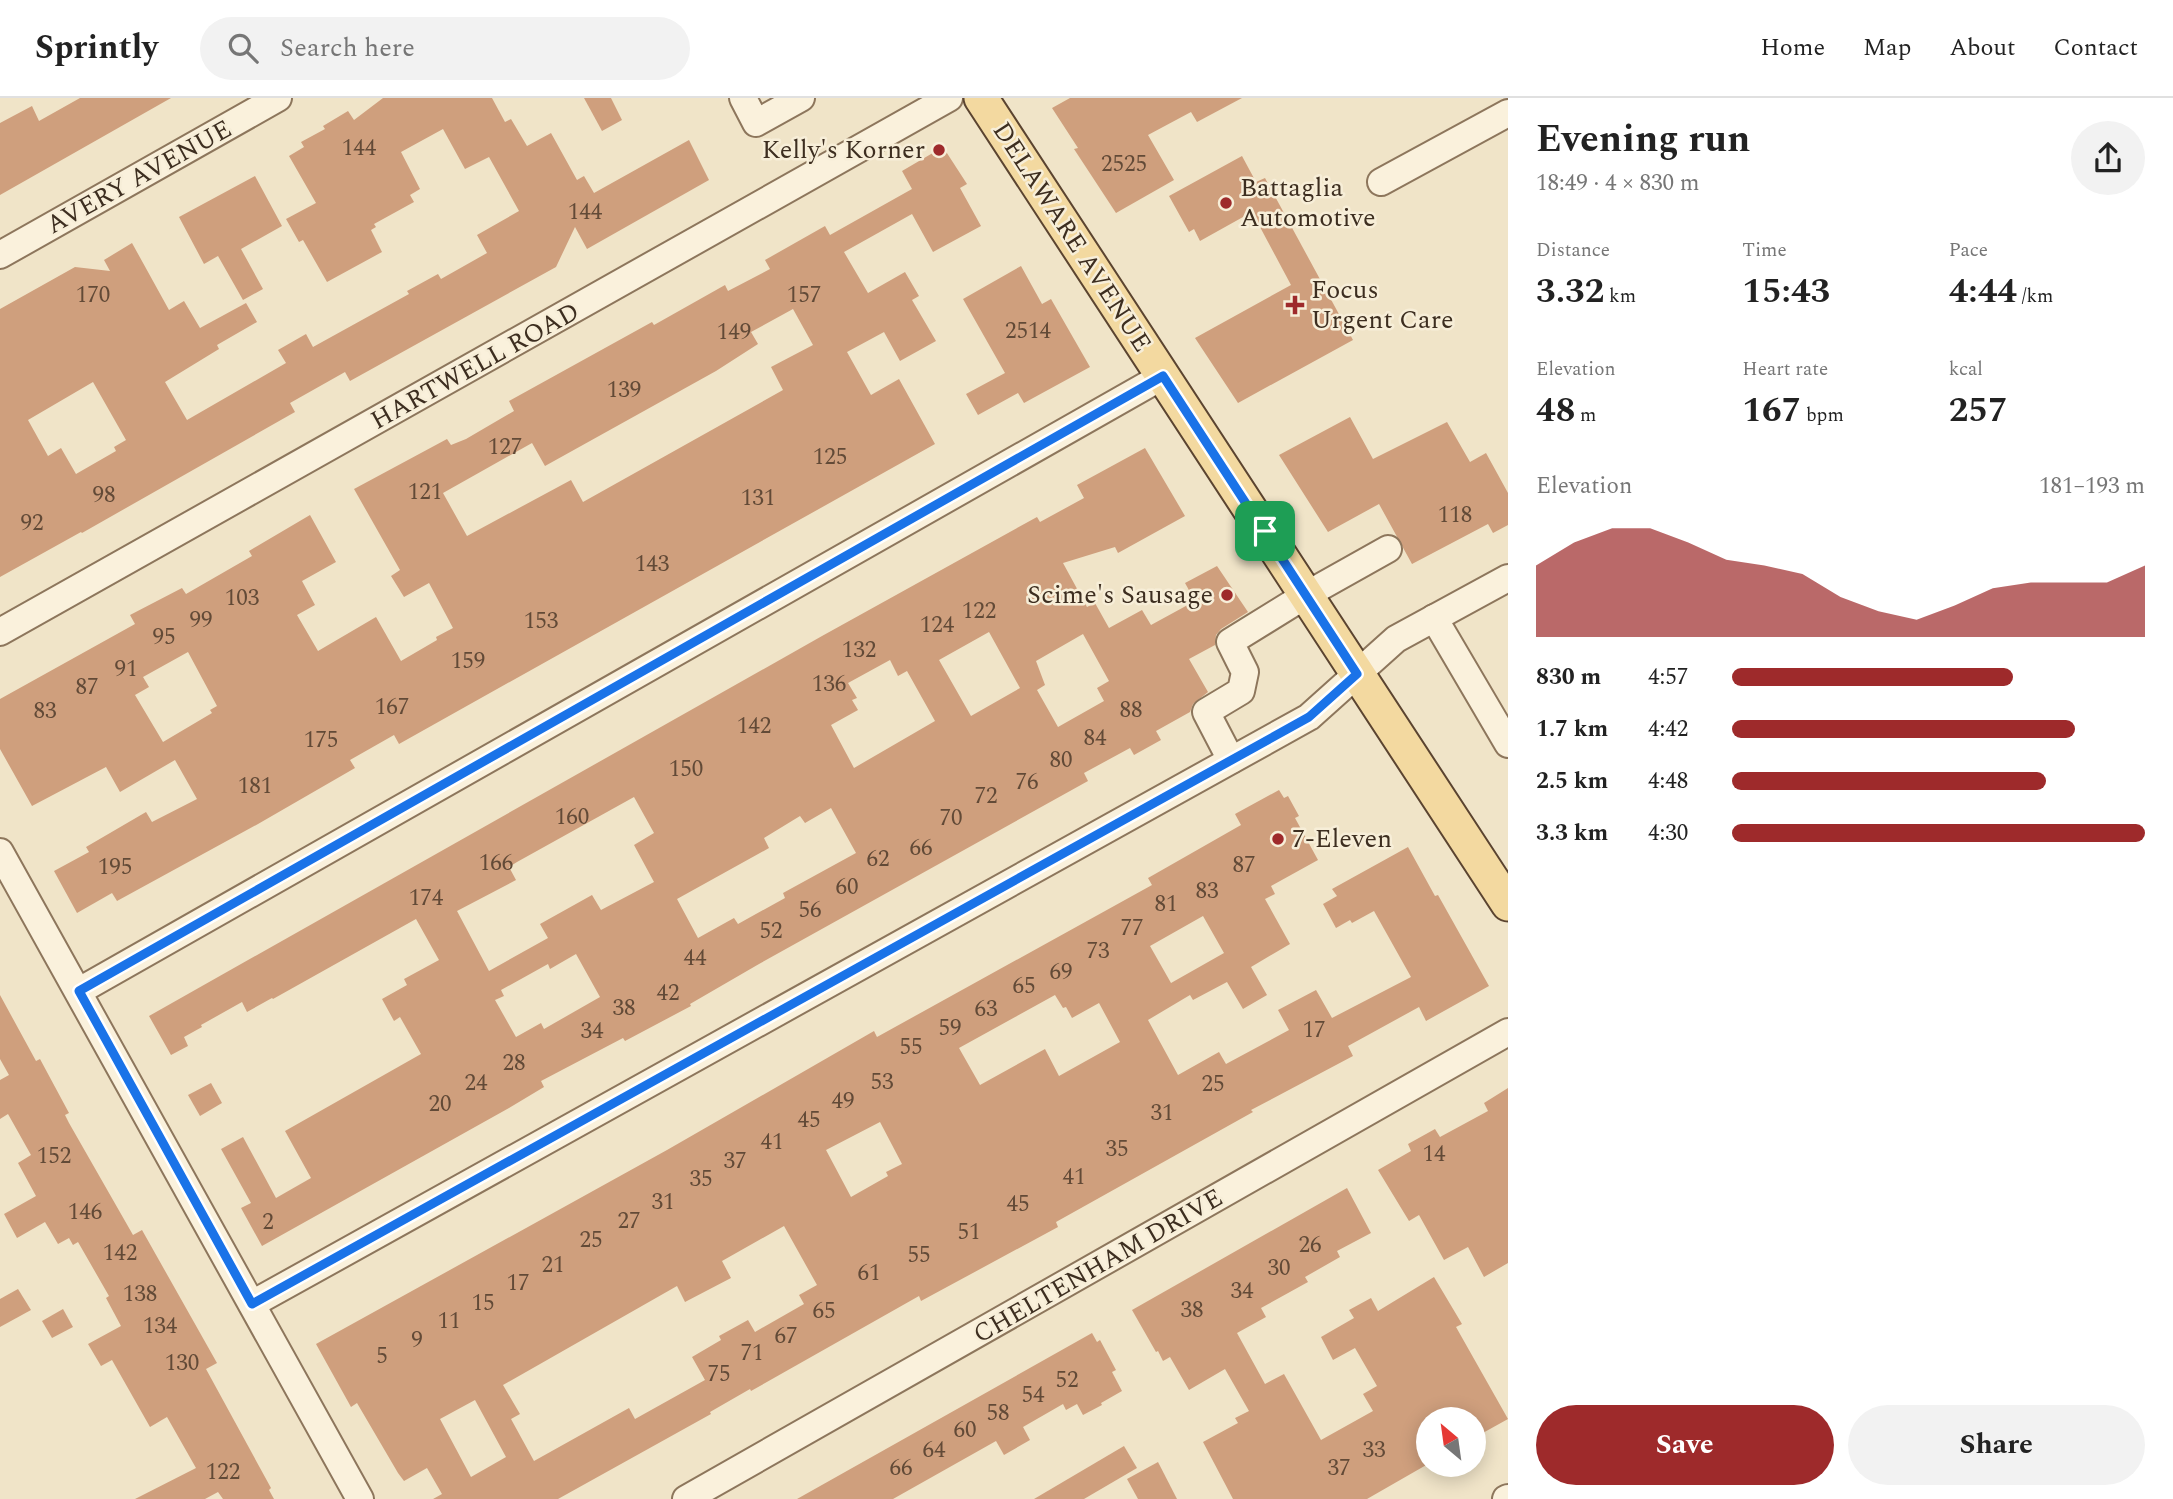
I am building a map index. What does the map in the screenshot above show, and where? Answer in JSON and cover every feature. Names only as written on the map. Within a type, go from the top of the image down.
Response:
[{"type":"main road","name":"DELAWARE AVENUE","points":[[988,100],[1163,376],[1508,904]]},
{"type":"street","name":"AVERY AVENUE","points":[[0,255],[278,98]]},
{"type":"street","points":[[743,98],[757,123],[801,98]]},
{"type":"street","name":"HARTWELL ROAD","points":[[0,632],[949,98]]},
{"type":"street","points":[[1381,183],[1508,113]]},
{"type":"street","points":[[79,991],[1163,376]]},
{"type":"street","points":[[1231,760],[1206,712],[1241,691],[1245,672],[1230,642],[1388,549]]},
{"type":"street","points":[[252,1304],[1309,717],[1396,639],[1508,578]]},
{"type":"street","points":[[1434,618],[1508,744]]},
{"type":"street","points":[[0,852],[360,1499]]},
{"type":"street","name":"CHELTENHAM DRIVE","points":[[687,1499],[1508,1032]]},
{"type":"building","points":[[80,98],[171,98],[0,195],[0,123],[32,106],[39,121]]},
{"type":"building","points":[[383,98],[492,98],[505,122],[511,119],[527,146],[551,133],[577,180],[584,176],[594,193],[689,140],[709,180],[587,249],[575,227],[556,267],[350,381],[345,372],[290,403],[295,412],[0,577],[0,309],[75,267],[110,271],[104,260],[132,243],[169,310],[184,301],[200,328],[246,303],[257,322],[217,345],[219,349],[165,382],[187,420],[286,363],[278,350],[306,334],[313,347],[409,294],[407,291],[438,274],[441,279],[487,253],[477,235],[519,211],[489,157],[465,169],[443,129],[401,152],[420,189],[410,195],[414,202],[374,224],[376,227],[371,230],[382,252],[327,282],[303,240],[299,242],[286,219],[316,203],[289,156],[304,147],[301,142],[325,129],[323,126],[348,111],[354,120]],"holes":[[[93,382],[126,440],[114,447],[116,451],[76,474],[61,448],[48,456],[28,420]]]},
{"type":"building","points":[[584,98],[611,98],[622,120],[602,131]]},
{"type":"building","points":[[1070,98],[1242,98],[1197,122],[1191,112],[1148,135],[1174,180],[1116,213],[1074,149],[1078,148],[1052,108]]},
{"type":"building","points":[[943,147],[967,184],[960,188],[981,226],[933,252],[912,214],[844,252],[868,293],[905,272],[919,296],[912,300],[936,341],[900,361],[884,332],[847,352],[871,395],[899,379],[935,444],[399,744],[394,735],[350,760],[355,768],[258,824],[117,901],[112,893],[77,913],[54,871],[89,852],[86,847],[146,812],[152,822],[197,799],[175,760],[120,792],[106,767],[32,806],[0,749],[0,699],[135,624],[130,615],[182,588],[186,594],[252,556],[249,551],[310,515],[336,562],[302,581],[315,605],[297,615],[318,651],[376,617],[401,661],[437,640],[436,637],[453,628],[429,583],[404,597],[391,576],[400,570],[354,489],[447,439],[451,445],[466,439],[514,411],[509,401],[725,285],[728,291],[770,269],[765,260],[825,226],[830,235],[912,189],[902,171]],"holes":[[[793,309],[813,345],[771,367],[783,390],[583,502],[571,480],[467,536],[443,493],[532,443],[545,466],[716,371],[758,344],[751,332]],[[188,652],[217,706],[210,710],[212,713],[163,742],[135,695],[149,687],[143,677]]]},
{"type":"building","points":[[1242,156],[1256,182],[1265,178],[1353,340],[1238,403],[1195,338],[1291,285],[1252,212],[1200,241],[1194,229],[1189,232],[1169,196]]},
{"type":"building","points":[[255,176],[282,226],[241,249],[263,289],[243,300],[218,256],[204,264],[179,217]]},
{"type":"building","points":[[1021,266],[1042,304],[1051,299],[1090,367],[1024,403],[1018,393],[978,415],[966,394],[1005,373],[963,299]]},
{"type":"building","points":[[1350,417],[1373,459],[1447,422],[1470,462],[1486,453],[1508,493],[1508,525],[1493,533],[1488,524],[1412,564],[1379,504],[1328,532],[1279,455]]},
{"type":"building","points":[[1145,448],[1185,516],[1118,553],[1115,547],[1063,563],[1087,607],[1095,603],[1109,628],[1142,610],[1151,625],[1195,601],[1185,583],[1217,566],[1248,612],[1221,629],[1216,635],[1215,645],[1189,659],[1208,692],[1193,704],[1190,712],[1156,731],[1161,740],[1134,755],[1130,748],[1084,773],[1088,781],[759,964],[690,1004],[691,1006],[541,1081],[544,1087],[509,1108],[262,1246],[241,1208],[251,1203],[221,1149],[243,1137],[276,1198],[311,1178],[285,1131],[421,1054],[400,1017],[394,1021],[382,999],[407,985],[404,979],[439,960],[416,919],[247,1012],[242,1002],[184,1037],[188,1046],[171,1055],[149,1016],[822,636],[1037,517],[1040,522],[1084,498],[1077,485]],"holes":[[[989,632],[1020,688],[971,716],[939,660]],[[1083,634],[1109,681],[1097,688],[1104,701],[1058,727],[1037,690],[1045,685],[1036,661]],[[890,660],[898,676],[907,671],[935,721],[854,768],[831,725],[858,710],[852,700],[857,698],[848,683]],[[634,797],[654,833],[634,845],[654,882],[601,910],[592,895],[540,924],[548,938],[489,971],[457,911],[516,880],[509,867]],[[831,808],[856,853],[783,893],[785,898],[738,924],[734,918],[698,938],[677,899],[769,848],[764,838],[800,816],[805,823]],[[576,954],[600,997],[544,1029],[541,1023],[516,1037],[495,1000],[504,996],[501,990],[548,964],[550,969]]]},
{"type":"building","points":[[1279,790],[1284,798],[1288,796],[1299,816],[1295,818],[1318,860],[1271,886],[1275,894],[1265,899],[1290,944],[1251,967],[1267,995],[1243,1009],[1227,982],[1193,1000],[1190,995],[1148,1020],[1178,1075],[1219,1052],[1226,1064],[1289,1030],[1278,1010],[1316,990],[1332,1018],[1411,977],[1374,911],[1336,928],[1323,904],[1337,896],[1332,889],[1408,847],[1489,986],[1426,1021],[1419,1007],[1348,1046],[1353,1056],[1251,1110],[1253,1112],[1056,1222],[1058,1227],[921,1301],[919,1296],[558,1499],[433,1499],[442,1494],[427,1468],[404,1481],[357,1403],[351,1407],[316,1344],[667,1150],[874,1031],[877,1037],[1152,885],[1148,878],[1241,825],[1235,814]],"holes":[[[1203,916],[1224,953],[1171,983],[1150,946]],[[1055,995],[1072,1018],[1099,1003],[1120,1042],[1059,1076],[1045,1049],[980,1085],[959,1048]],[[880,1122],[902,1164],[886,1172],[888,1176],[851,1197],[826,1150]],[[784,1226],[817,1285],[799,1295],[804,1304],[755,1332],[748,1320],[719,1336],[721,1340],[692,1357],[705,1380],[635,1419],[629,1408],[534,1461],[511,1419],[520,1414],[503,1385],[677,1286],[685,1302],[731,1278],[722,1261]],[[475,1400],[506,1457],[471,1477],[440,1419]]]},
{"type":"building","points":[[0,995],[36,1061],[40,1059],[69,1113],[65,1115],[69,1123],[133,1235],[142,1230],[217,1363],[206,1369],[271,1488],[269,1490],[274,1499],[223,1499],[218,1492],[205,1499],[135,1499],[196,1468],[167,1417],[150,1427],[112,1360],[101,1366],[88,1344],[121,1326],[106,1298],[109,1296],[78,1242],[73,1245],[69,1238],[58,1244],[45,1222],[17,1238],[4,1214],[36,1196],[18,1163],[31,1155],[8,1114],[0,1119],[0,1080],[9,1075],[0,1059]]},
{"type":"building","points":[[211,1083],[222,1103],[200,1116],[188,1095]]},
{"type":"building","points":[[1508,1088],[1508,1263],[1484,1277],[1468,1247],[1444,1260],[1419,1215],[1409,1221],[1378,1170],[1411,1151],[1408,1144],[1435,1129],[1440,1137],[1488,1111],[1484,1103]]},
{"type":"building","points":[[1347,1188],[1371,1233],[1337,1251],[1340,1257],[1305,1277],[1308,1282],[1261,1308],[1266,1317],[1237,1333],[1265,1384],[1284,1374],[1321,1440],[1373,1411],[1363,1394],[1377,1386],[1355,1348],[1333,1360],[1321,1337],[1354,1318],[1349,1310],[1371,1298],[1378,1311],[1434,1277],[1462,1324],[1456,1327],[1508,1419],[1486,1431],[1486,1407],[1416,1407],[1416,1471],[1367,1499],[1233,1499],[1203,1442],[1238,1423],[1235,1418],[1249,1411],[1225,1369],[1189,1390],[1170,1357],[1163,1361],[1158,1351],[1156,1352],[1132,1310]]},
{"type":"building","points":[[18,1289],[31,1310],[0,1327],[0,1299]]},
{"type":"building","points":[[63,1309],[73,1327],[52,1338],[42,1321]]},
{"type":"building","points":[[1092,1333],[1097,1342],[1100,1340],[1116,1370],[1112,1372],[1122,1391],[1101,1403],[1102,1405],[1083,1415],[1077,1404],[1066,1410],[1063,1404],[1023,1427],[1030,1440],[1004,1455],[996,1441],[893,1499],[797,1499]]},
{"type":"building","points":[[1124,1446],[1137,1468],[1084,1499],[1034,1499]]},
{"type":"building","points":[[1158,1462],[1177,1499],[1138,1499],[1127,1479]]},
{"type":"place","name":"Kelly's Korner","points":[[939,150]]},
{"type":"place","name":"Battaglia Automotive","points":[[1226,203]]},
{"type":"place","name":"Focus Urgent Care","points":[[1295,305]]},
{"type":"place","name":"Scime's Sausage","points":[[1227,595]]},
{"type":"place","name":"7-Eleven","points":[[1278,839]]},
{"type":"route","points":[[1163,376],[1265,531],[1357,674],[1309,717],[252,1304],[79,991],[1163,376]]}]
